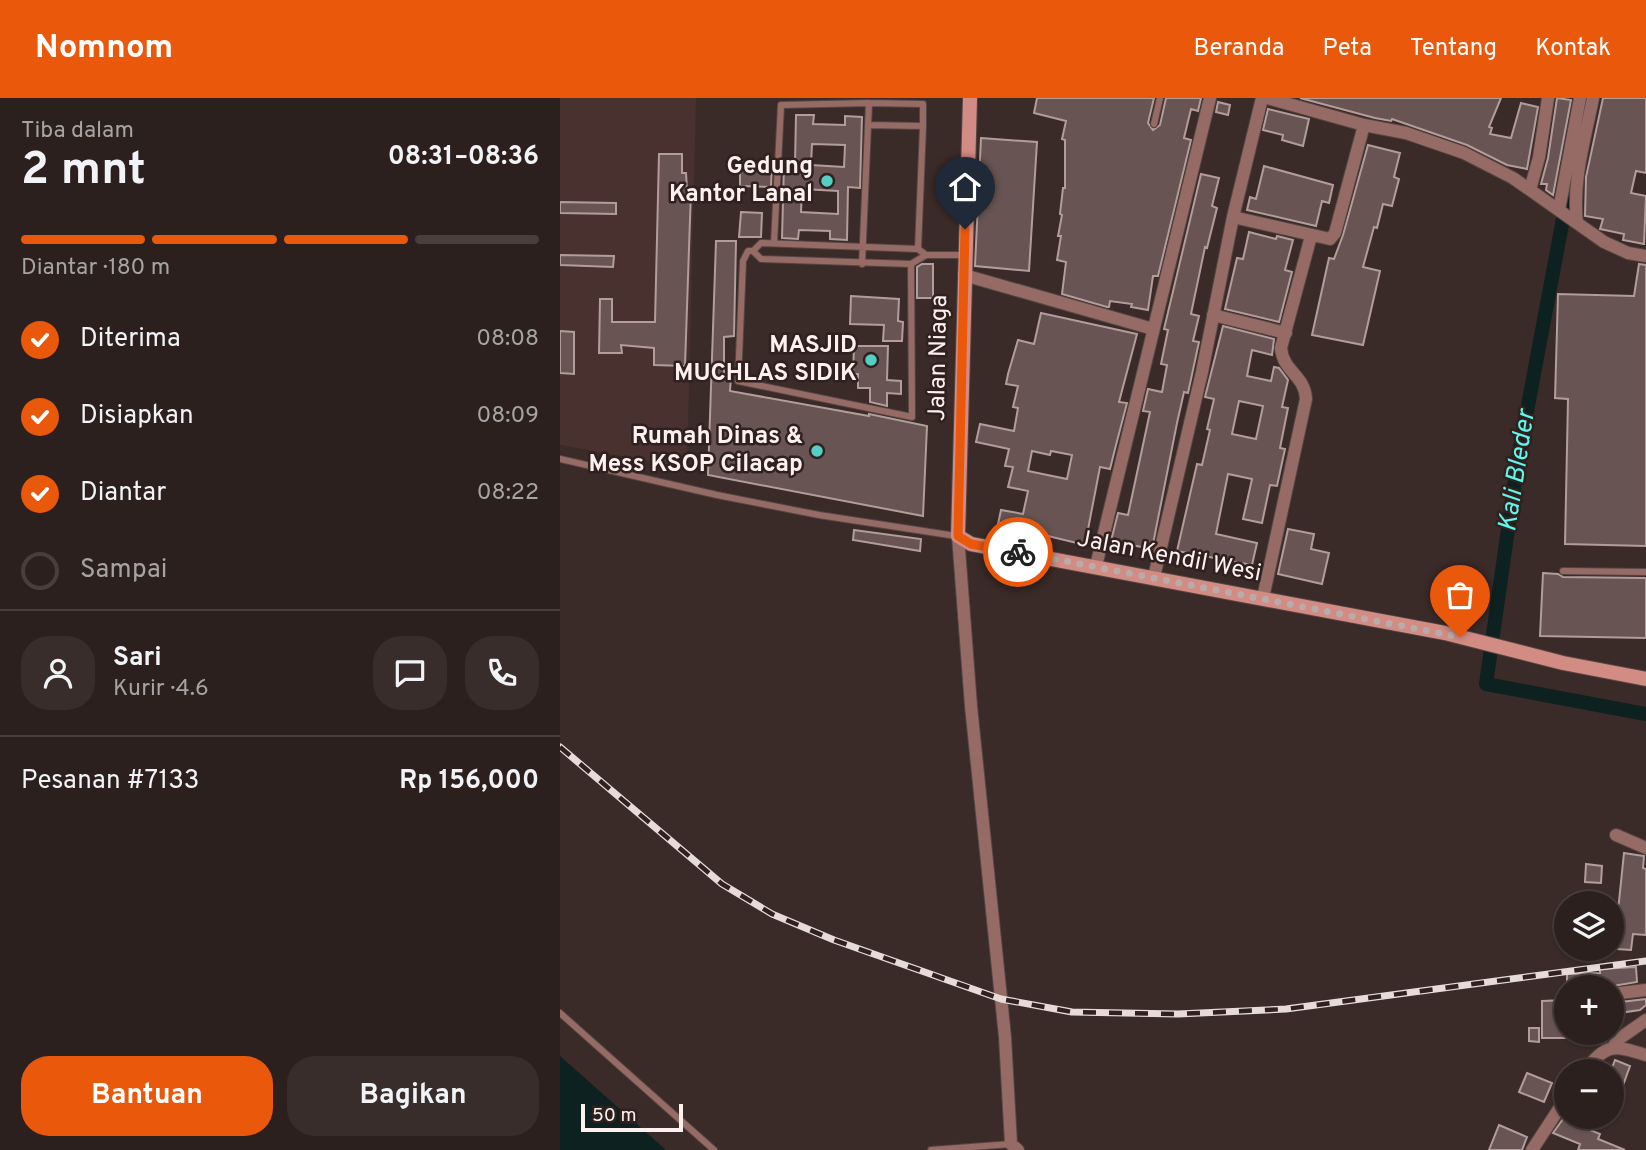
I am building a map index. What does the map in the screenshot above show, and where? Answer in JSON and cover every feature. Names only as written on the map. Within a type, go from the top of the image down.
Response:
[{"type":"main road","name":"Jalan Niaga","points":[[958,536],[970,98]]},
{"type":"main road","name":"Jalan Kendil Wesi","points":[[958,536],[971,544],[1476,640],[1563,663],[1646,679]]},
{"type":"street","points":[[1096,566],[1210,98]]},
{"type":"street","points":[[1154,577],[1233,217],[1265,98],[1364,125],[1406,133],[1464,153],[1530,190],[1604,242],[1628,253],[1646,256]]},
{"type":"street","points":[[1530,190],[1539,157],[1548,98]]},
{"type":"street","points":[[1567,216],[1580,98]]},
{"type":"street","points":[[1567,216],[1575,205],[1576,184],[1593,98]]},
{"type":"street","points":[[1233,217],[1330,239],[1335,233],[1364,125]]},
{"type":"street","points":[[1264,598],[1306,399],[1305,388],[1300,379],[1282,358],[1282,348],[1311,236]]},
{"type":"street","points":[[964,275],[1153,329]]},
{"type":"street","points":[[1213,315],[1286,333]]},
{"type":"street","points":[[958,536],[971,706],[1005,1037],[1011,1148]]},
{"type":"street","points":[[1616,835],[1646,848]]},
{"type":"street","points":[[1624,993],[1646,990]]},
{"type":"street","points":[[1613,1048],[1616,1041],[1646,1020]]},
{"type":"street","points":[[1594,1059],[1600,1052],[1613,1048],[1625,1048],[1646,1055]]},
{"type":"street","points":[[1532,1150],[1554,1116]]},
{"type":"lane","points":[[1154,124],[1160,98]]},
{"type":"lane","points":[[862,264],[869,103]]},
{"type":"lane","points":[[774,243],[781,105],[923,104],[918,249]]},
{"type":"lane","points":[[868,125],[923,126]]},
{"type":"lane","points":[[911,264],[912,417],[738,381],[743,269],[748,251],[753,251],[761,243],[774,243],[918,249],[926,255]]},
{"type":"lane","points":[[753,251],[761,259],[862,264],[911,264],[926,255],[965,255]]},
{"type":"lane","name":"Jalan Kendil Wesi","points":[[560,459],[806,512],[958,536]]},
{"type":"lane","points":[[1563,571],[1646,572]]},
{"type":"lane","points":[[560,1013],[714,1150]]},
{"type":"lane","points":[[932,1150],[1011,1148]]},
{"type":"shaded area","points":[[560,98],[696,98],[687,468],[560,445]]},
{"type":"water","points":[[560,1056],[666,1150],[560,1150]]},
{"type":"building","points":[[1037,98],[1154,98],[1148,123],[1153,130],[1160,125],[1166,98],[1201,98],[1198,111],[1191,109],[1184,138],[1191,140],[1158,276],[1153,276],[1148,310],[1131,307],[1132,304],[1110,301],[1107,307],[1062,294],[1066,262],[1057,260],[1065,188],[1065,140],[1062,139],[1066,121],[1034,113]]},
{"type":"building","points":[[1300,98],[1501,98],[1489,127],[1492,128],[1490,134],[1511,138],[1521,103],[1538,107],[1527,169],[1507,165],[1467,145],[1392,119],[1375,118]]},
{"type":"building","points":[[1557,98],[1571,100],[1553,195],[1546,190],[1547,184],[1541,184],[1548,158]]},
{"type":"building","points":[[1603,98],[1646,98],[1646,173],[1636,171],[1631,193],[1646,196],[1644,244],[1623,240],[1624,234],[1600,229],[1603,219],[1585,216],[1586,177]]},
{"type":"building","points":[[1218,102],[1230,105],[1228,115],[1216,112]]},
{"type":"building","points":[[1268,109],[1309,119],[1303,146],[1282,140],[1283,135],[1263,130]]},
{"type":"building","name":"Gedung Kantor Lanal","points":[[796,115],[814,115],[813,124],[845,125],[845,116],[862,117],[860,188],[848,187],[847,240],[830,239],[830,231],[799,230],[798,239],[782,238],[784,164],[795,164]],"holes":[[[812,144],[845,145],[844,167],[811,165]],[[802,189],[838,191],[838,214],[801,212]]]},
{"type":"building","points":[[981,138],[1037,142],[1029,271],[975,266]]},
{"type":"building","points":[[1368,145],[1400,153],[1394,177],[1399,179],[1392,206],[1383,204],[1363,267],[1380,271],[1363,345],[1312,335],[1329,258],[1334,259],[1343,235]]},
{"type":"building","points":[[659,154],[682,154],[682,173],[686,173],[687,190],[691,190],[685,366],[654,365],[654,348],[621,345],[622,353],[599,353],[600,299],[612,299],[612,322],[655,322]]},
{"type":"building","points":[[740,162],[772,164],[771,187],[740,186]]},
{"type":"building","points":[[1264,166],[1333,185],[1329,203],[1322,201],[1316,226],[1247,210],[1250,197],[1256,199]]},
{"type":"building","points":[[1201,174],[1219,178],[1212,206],[1217,208],[1207,248],[1205,247],[1191,314],[1199,316],[1193,341],[1199,342],[1188,393],[1184,392],[1152,549],[1111,541],[1118,513],[1128,515],[1150,412],[1143,411],[1148,389],[1162,392],[1167,365],[1161,364],[1168,330],[1164,329]]},
{"type":"building","points":[[560,202],[616,203],[616,214],[560,213]]},
{"type":"building","points":[[741,212],[762,213],[761,237],[739,237]]},
{"type":"building","points":[[1249,232],[1293,240],[1285,270],[1292,272],[1279,322],[1225,309],[1237,258],[1243,259]]},
{"type":"building","name":"Rumah Dinas & Mess KSOP Cilacap","points":[[716,241],[736,241],[734,336],[724,337],[724,374],[731,375],[730,391],[927,426],[923,516],[708,475]]},
{"type":"building","points":[[560,255],[614,256],[613,267],[560,265]]},
{"type":"building","points":[[933,264],[933,298],[917,298],[917,267]]},
{"type":"building","points":[[1639,264],[1646,265],[1646,546],[1565,544],[1568,399],[1555,398],[1558,294],[1634,296]]},
{"type":"building","points":[[851,296],[899,299],[898,321],[903,322],[902,341],[883,341],[884,325],[850,324]]},
{"type":"building","points":[[1041,313],[1137,334],[1119,402],[1127,403],[1110,469],[1100,467],[1085,545],[998,524],[1001,510],[1023,514],[1028,491],[1008,487],[1013,467],[1005,466],[1009,449],[976,442],[980,424],[1014,431],[1018,408],[1013,407],[1018,386],[1006,384],[1008,374],[1018,340],[1034,344]],"holes":[[[1032,451],[1050,455],[1051,451],[1072,455],[1067,479],[1028,471]]]},
{"type":"building","points":[[1223,326],[1274,339],[1272,355],[1252,350],[1247,376],[1271,381],[1274,367],[1279,368],[1288,380],[1282,407],[1288,408],[1280,448],[1285,449],[1277,486],[1270,485],[1262,523],[1243,519],[1252,479],[1228,474],[1216,534],[1257,543],[1252,565],[1177,551],[1197,464],[1202,465],[1210,430],[1207,429],[1214,399],[1205,397]],"holes":[[[1239,401],[1263,406],[1256,439],[1232,434]]]},
{"type":"building","points":[[560,331],[574,332],[574,374],[560,373]]},
{"type":"building","points":[[854,346],[888,346],[887,380],[901,381],[901,394],[887,393],[887,406],[870,402],[870,388],[858,388],[858,374],[853,374]]},
{"type":"building","points":[[1288,529],[1314,534],[1311,549],[1329,553],[1322,584],[1278,574]]},
{"type":"building","points":[[854,530],[921,539],[920,551],[853,540]]},
{"type":"building","points":[[1543,573],[1563,577],[1646,578],[1646,638],[1540,636]]},
{"type":"building","points":[[1624,853],[1644,856],[1646,935],[1633,934],[1631,950],[1624,950],[1624,891],[1620,891]]},
{"type":"building","points":[[1586,864],[1602,866],[1601,883],[1585,882]]},
{"type":"building","points":[[1636,967],[1637,982],[1624,984],[1624,975],[1567,975],[1600,973],[1600,969]]},
{"type":"building","points":[[1646,999],[1646,1005],[1640,1010],[1624,1012],[1624,1002]]},
{"type":"building","points":[[1554,1000],[1554,1038],[1542,1038],[1542,1001]]},
{"type":"building","points":[[1529,1028],[1539,1028],[1539,1042],[1529,1041]]},
{"type":"building","points":[[1624,1064],[1630,1066],[1624,1083]]},
{"type":"building","points":[[1527,1073],[1552,1083],[1544,1102],[1519,1092]]},
{"type":"building","points":[[1499,1125],[1527,1137],[1522,1150],[1489,1150]]},
{"type":"building","points":[[1556,1129],[1588,1129],[1600,1134],[1598,1139],[1625,1150],[1578,1150],[1580,1144],[1553,1133]]},
{"type":"waterway","name":"Kali Bleder","points":[[1566,203],[1518,459],[1486,684],[1646,714]]},
{"type":"railway","points":[[560,747],[722,884],[772,914],[834,940],[1001,999],[1072,1012],[1178,1014],[1286,1009],[1646,961]]},
{"type":"way so far","points":[[1018,552],[1460,637]]},
{"type":"place","name":"Gedung Kantor Lanal","points":[[827,181]]},
{"type":"place","name":"MASJID MUCHLAS SIDIK","points":[[871,360]]},
{"type":"place","name":"Rumah Dinas & Mess KSOP Cilacap","points":[[817,451]]},
{"type":"route","points":[[965,229],[958,536],[971,544],[1018,552]]}]
